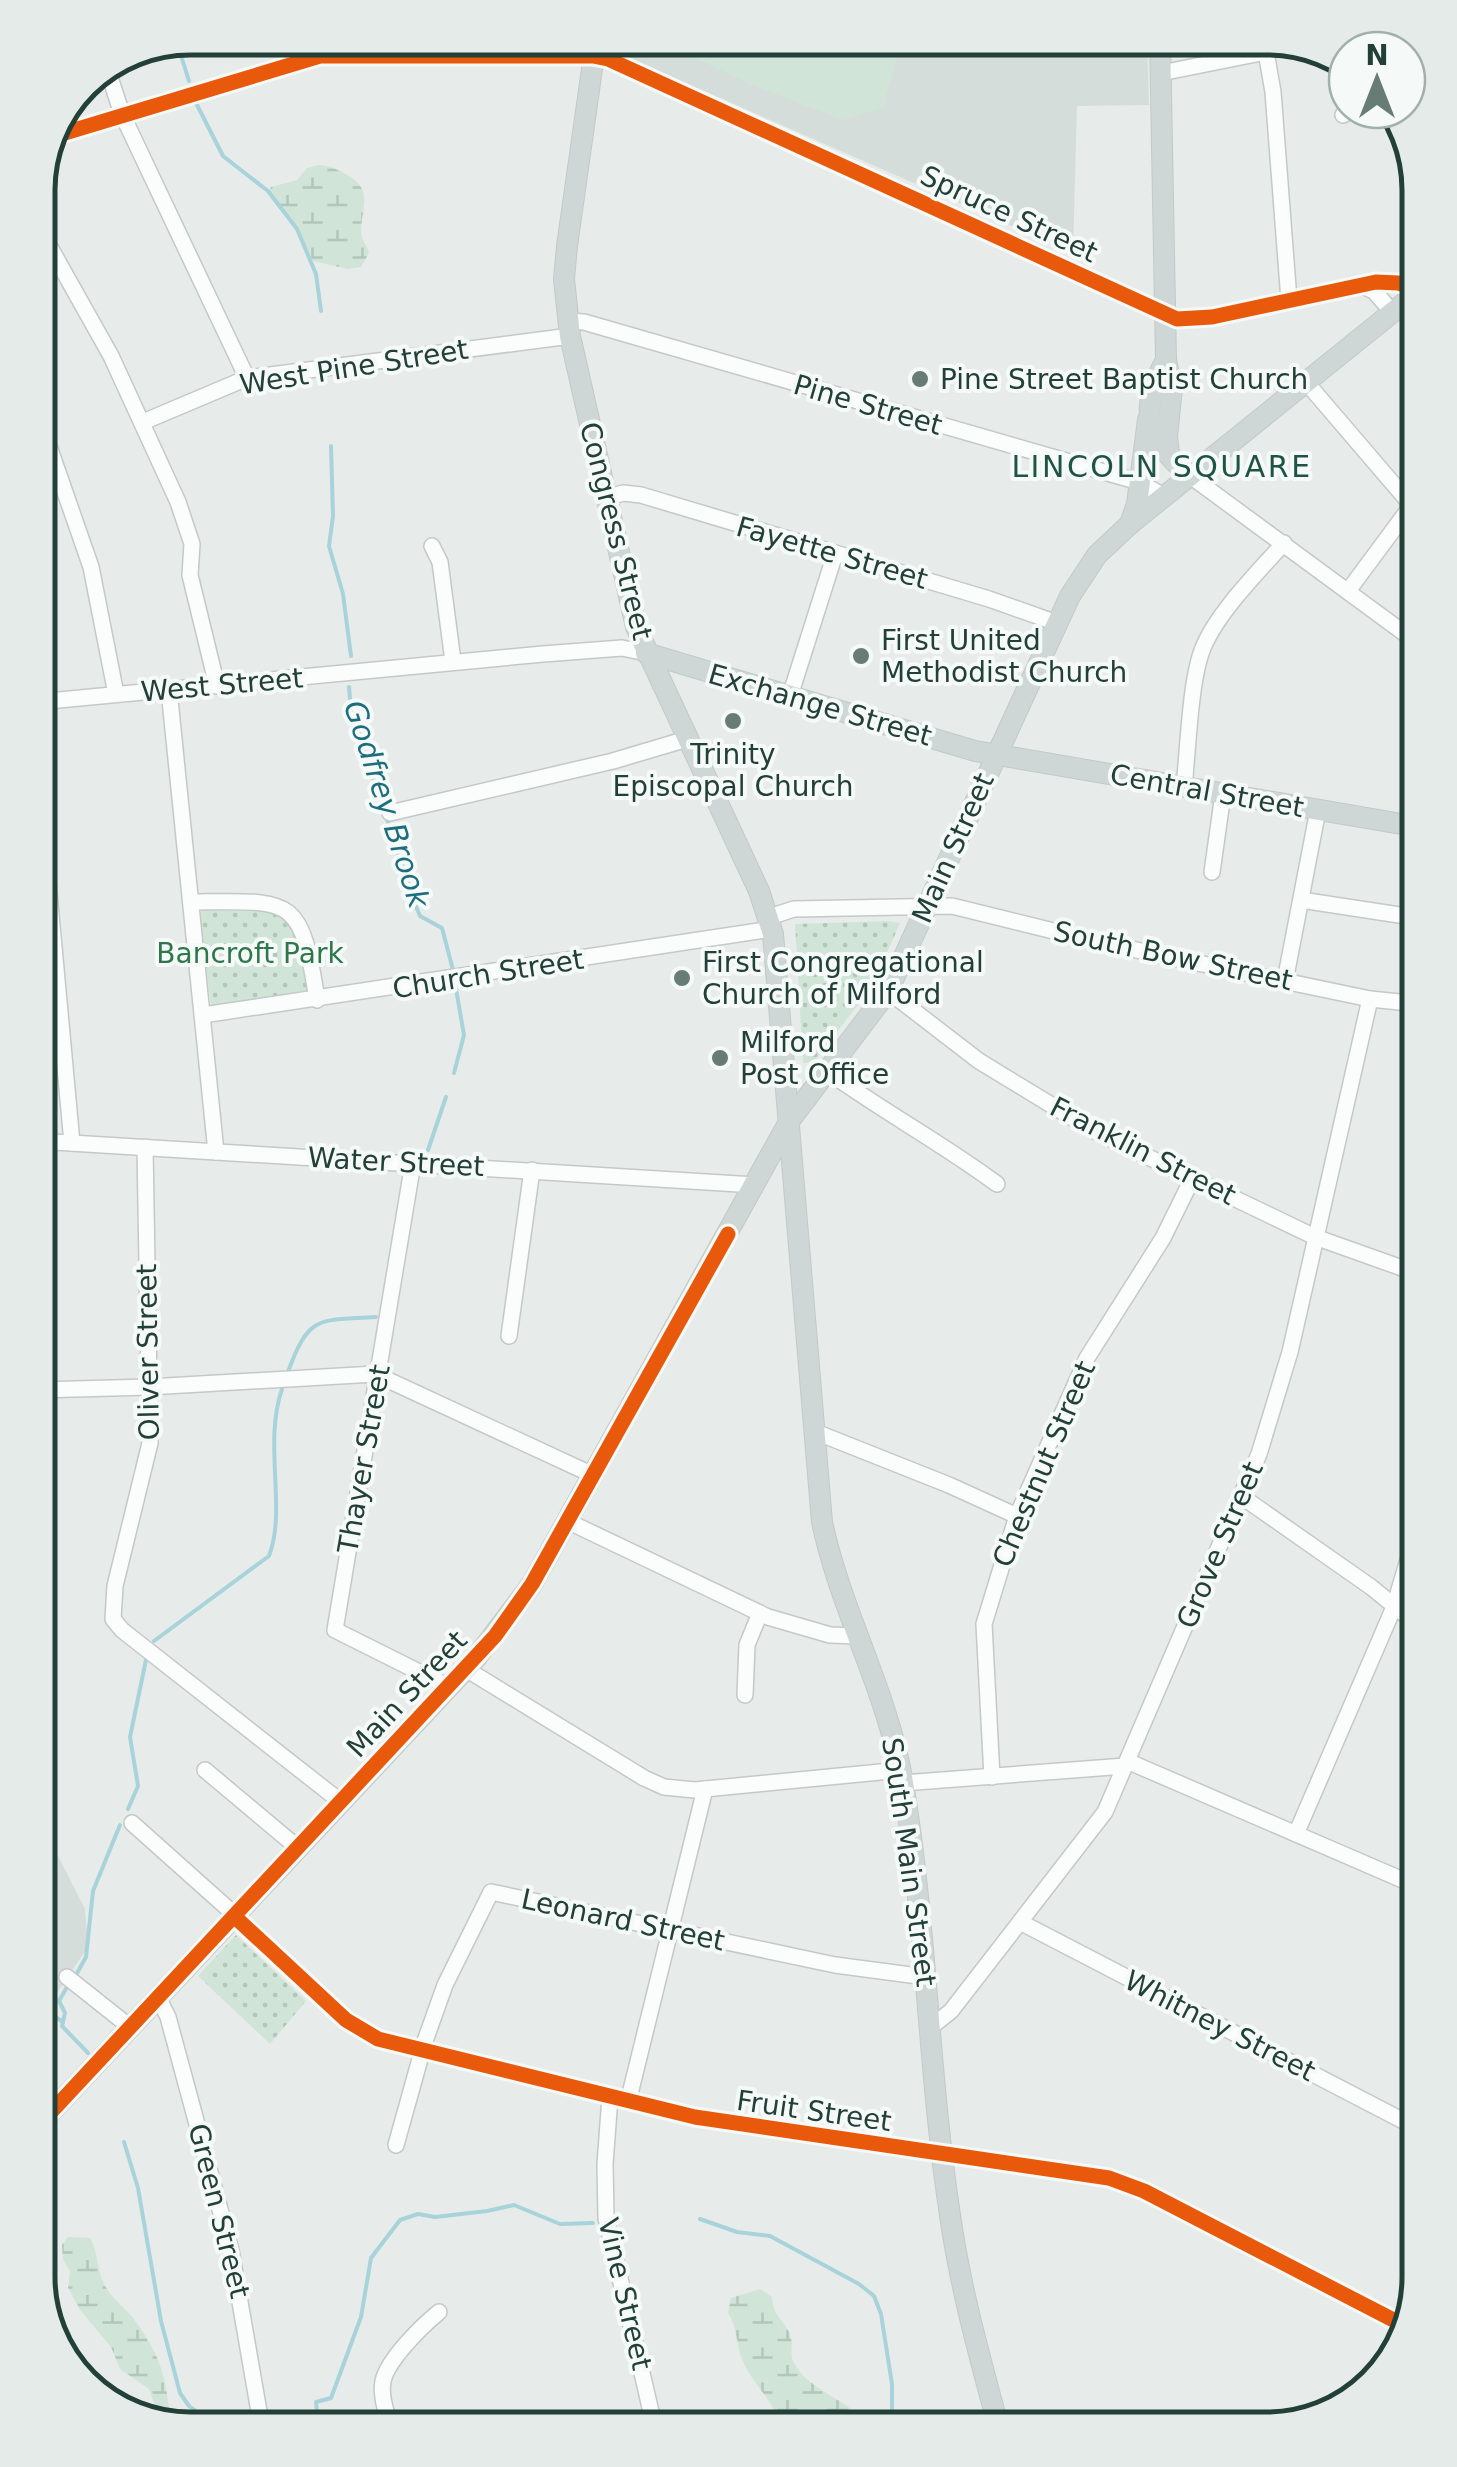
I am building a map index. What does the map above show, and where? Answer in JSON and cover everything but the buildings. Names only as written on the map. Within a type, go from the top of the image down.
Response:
[{"type":"main road","name":"Congress Street","points":[[591,55],[566,246],[564,278],[569,328],[627,597],[646,653],[770,923],[790,1120]]},
{"type":"main road","points":[[1160,55],[1166,360],[1172,388],[1166,441],[1169,453]]},
{"type":"main road","name":"Main Street","points":[[55,2107],[449,1687],[514,1612],[790,1120],[888,991],[1056,623],[1092,562],[1130,524],[1402,305]]},
{"type":"main road","points":[[1130,524],[1136,509],[1156,380],[1166,360]]},
{"type":"main road","points":[[1150,414],[1153,435],[1189,476]]},
{"type":"main road","name":"Exchange Street","points":[[646,653],[995,755]]},
{"type":"main road","name":"Central Street","points":[[995,755],[1402,824]]},
{"type":"main road","name":"South Main Street","points":[[790,1120],[822,1522],[829,1556],[875,1675],[902,1776],[958,2268],[994,2412]]},
{"type":"street","points":[[68,132],[330,55]]},
{"type":"street","name":"Spruce Street","points":[[602,55],[1180,320],[1360,286],[1388,282],[1402,286]]},
{"type":"street","points":[[1161,73],[1251,55]]},
{"type":"street","points":[[1267,55],[1273,92],[1289,300]]},
{"type":"street","points":[[111,81],[122,114],[247,378]]},
{"type":"street","points":[[55,256],[143,422],[188,530],[192,544],[190,575],[217,686]]},
{"type":"street","points":[[1360,286],[1374,291],[1392,313]]},
{"type":"street","name":"Pine Street","points":[[569,328],[584,322],[1139,482],[1164,496]]},
{"type":"street","name":"West Pine Street","points":[[143,422],[247,378],[569,328]]},
{"type":"street","points":[[1306,382],[1402,494]]},
{"type":"street","points":[[55,464],[102,608],[116,694]]},
{"type":"street","points":[[1189,476],[1402,631]]},
{"type":"street","name":"Fayette Street","points":[[606,498],[623,493],[641,495],[989,599],[1056,623]]},
{"type":"street","points":[[1348,591],[1402,527]]},
{"type":"street","points":[[1184,787],[1203,646],[1239,593],[1284,544]]},
{"type":"street","points":[[432,546],[440,562],[454,662]]},
{"type":"street","points":[[790,696],[835,554]]},
{"type":"street","name":"West Street","points":[[55,699],[622,648],[646,653]]},
{"type":"street","points":[[169,690],[216,1152]]},
{"type":"street","points":[[390,813],[687,740]]},
{"type":"street","points":[[1212,872],[1224,794]]},
{"type":"street","points":[[1284,981],[1318,810]]},
{"type":"street","points":[[1301,900],[1402,915]]},
{"type":"street","points":[[191,902],[263,902],[294,916],[305,937],[317,1000]]},
{"type":"street","name":"South Bow Street","points":[[770,923],[794,909],[952,906],[1098,942],[1402,1002]]},
{"type":"street","name":"Church Street","points":[[203,1015],[317,1000],[770,923]]},
{"type":"street","name":"Franklin Street","points":[[888,991],[979,1062],[1094,1131],[1315,1237],[1402,1268]]},
{"type":"street","name":"Grove Street","points":[[931,2027],[951,2011],[1102,1817],[1241,1496],[1277,1400],[1370,998]]},
{"type":"street","points":[[55,1010],[72,1143]]},
{"type":"street","points":[[828,1071],[997,1184]]},
{"type":"street","name":"Water Street","points":[[55,1142],[755,1185]]},
{"type":"street","name":"Oliver Street","points":[[145,1147],[149,1456],[117,1578],[113,1619],[341,1802]]},
{"type":"street","name":"Thayer Street","points":[[414,1163],[335,1630],[449,1687]]},
{"type":"street","points":[[509,1336],[532,1170]]},
{"type":"street","name":"Chestnut Street","points":[[992,1777],[984,1624],[1017,1516],[1088,1358],[1163,1238],[1193,1177]]},
{"type":"street","points":[[55,1390],[378,1374],[593,1475]]},
{"type":"street","points":[[813,1431],[1017,1516]]},
{"type":"street","points":[[1241,1496],[1402,1613]]},
{"type":"street","points":[[567,1521],[760,1614],[830,1635],[859,1636]]},
{"type":"street","points":[[1296,1834],[1402,1581]]},
{"type":"street","points":[[745,1694],[747,1644],[760,1614]]},
{"type":"street","points":[[466,1668],[650,1781],[675,1789],[902,1776],[992,1777],[1126,1764],[1402,1880]]},
{"type":"street","points":[[205,1770],[298,1848]]},
{"type":"street","points":[[628,2102],[705,1790]]},
{"type":"street","name":"Fruit Street","points":[[132,1824],[356,2028],[378,2039],[610,2098],[740,2126],[1124,2182],[1394,2320]]},
{"type":"street","name":"Leonard Street","points":[[422,2051],[447,1979],[491,1892],[835,1965],[926,1977]]},
{"type":"street","name":"Whitney Street","points":[[1020,1922],[1402,2120]]},
{"type":"street","points":[[68,1977],[130,2027]]},
{"type":"street","name":"Green Street","points":[[158,1997],[168,2017],[233,2260],[259,2412]]},
{"type":"street","points":[[396,2145],[422,2051]]},
{"type":"street","name":"Vine Street","points":[[610,2098],[605,2210],[651,2412]]},
{"type":"street","points":[[387,2412],[383,2397],[385,2375],[415,2334],[439,2312]]},
{"type":"shaded area","points":[[622,55],[1148,55],[1149,105],[1077,106],[1073,253]]},
{"type":"shaded area","points":[[55,1849],[85,1909],[86,1950],[55,1996]]},
{"type":"green space","points":[[689,55],[897,55],[883,107],[843,120],[750,84]]},
{"type":"green space","points":[[318,165],[341,172],[362,189],[361,229],[369,253],[361,267],[348,269],[313,261],[292,221],[268,194],[271,187],[297,180],[307,168]]},
{"type":"green space","name":"Bancroft Park","points":[[203,909],[266,911],[288,924],[297,937],[307,994],[211,1005],[199,917]]},
{"type":"green space","points":[[900,923],[873,985],[814,1062],[803,1063],[795,924]]},
{"type":"green space","points":[[236,1935],[306,2001],[270,2044],[198,1976]]},
{"type":"green space","points":[[68,2237],[90,2238],[104,2283],[156,2354],[169,2410],[155,2406],[149,2389],[120,2369],[111,2347],[80,2310],[68,2288],[70,2271],[63,2260],[62,2245]]},
{"type":"green space","points":[[760,2289],[772,2297],[775,2311],[789,2332],[792,2358],[800,2372],[854,2412],[775,2412],[742,2359],[728,2313],[731,2298]]},
{"type":"waterway","name":"Godfrey Brook","points":[[181,56],[189,81]]},
{"type":"waterway","name":"Godfrey Brook","points":[[195,101],[223,156],[268,191],[297,229],[316,274],[321,311]]},
{"type":"waterway","name":"Godfrey Brook","points":[[331,446],[333,516],[329,546],[343,594],[351,656]]},
{"type":"waterway","name":"Godfrey Brook","points":[[349,687],[351,710],[415,904],[420,916],[442,928],[453,970]]},
{"type":"waterway","name":"Godfrey Brook","points":[[454,1073],[464,1035],[456,989]]},
{"type":"waterway","name":"Godfrey Brook","points":[[428,1150],[446,1097]]},
{"type":"waterway","name":"Godfrey Brook","points":[[288,1372],[303,1339],[319,1324],[376,1317]]},
{"type":"waterway","name":"Godfrey Brook","points":[[154,1641],[269,1556],[276,1518],[274,1432],[282,1389]]},
{"type":"waterway","name":"Godfrey Brook","points":[[128,1809],[138,1786],[130,1737],[147,1655]]},
{"type":"waterway","name":"Godfrey Brook","points":[[76,1975],[86,1957],[93,1891],[120,1825]]},
{"type":"waterway","name":"Godfrey Brook","points":[[67,1987],[59,2001],[65,2013],[62,2026],[88,2053]]},
{"type":"waterway","points":[[55,2017],[63,2022]]},
{"type":"waterway","name":"Godfrey Brook","points":[[124,2142],[138,2188],[161,2321],[180,2393],[197,2412]]},
{"type":"waterway","name":"Godfrey Brook","points":[[317,2412],[316,2402],[331,2398],[361,2317],[371,2258],[400,2220],[418,2214],[435,2217],[514,2205],[560,2224],[593,2223]]},
{"type":"waterway","name":"Godfrey Brook","points":[[700,2219],[737,2232],[770,2236],[874,2296],[881,2314],[892,2384],[892,2412]]},
{"type":"cycle path","points":[[68,132],[320,56],[593,56],[608,59],[1177,319],[1212,317],[1376,282],[1402,284]]},
{"type":"cycle path","points":[[55,2108],[495,1636],[532,1584],[728,1234]]},
{"type":"cycle path","points":[[234,1916],[346,2020],[378,2039],[695,2117],[1109,2178],[1144,2191],[1394,2320]]},
{"type":"place","name":"Pine Street Baptist Church","points":[[920,379]]},
{"type":"place","name":"First United Methodist Church","points":[[861,656]]},
{"type":"place","name":"Trinity Episcopal Church","points":[[733,721]]},
{"type":"place","name":"First Congregational Church of Milford","points":[[682,978]]},
{"type":"place","name":"Milford Post Office","points":[[720,1058]]},
{"type":"district","name":"LINCOLN SQUARE","points":[[1162,466]]}]
